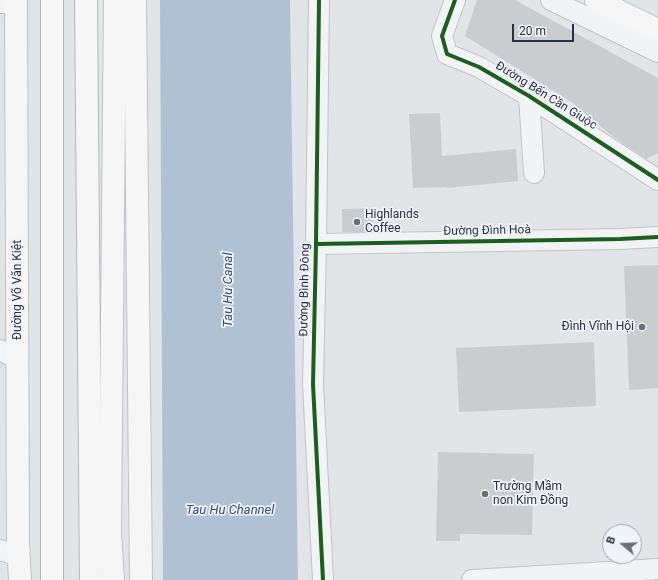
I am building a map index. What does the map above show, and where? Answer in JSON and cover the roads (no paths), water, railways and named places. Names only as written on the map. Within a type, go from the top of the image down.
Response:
[{"type":"main road","points":[[52,0],[52,580]]},
{"type":"main road","points":[[86,0],[91,580]]},
{"type":"main road","points":[[113,580],[110,533],[115,0]]},
{"type":"main road","points":[[136,0],[141,580]]},
{"type":"main road","points":[[596,0],[658,30]]},
{"type":"main road","name":"Đường Võ Văn Kiệt","points":[[11,2],[18,236],[9,354],[9,553],[20,580]]},
{"type":"street","name":"Đường Bình Đông","points":[[319,0],[313,384],[323,580]]},
{"type":"street","name":"Đường Bến Cần Giuộc","points":[[455,0],[442,36],[447,54],[479,67],[529,96],[658,180]]},
{"type":"street","points":[[551,0],[658,52]]},
{"type":"street","points":[[529,96],[534,173]]},
{"type":"street","name":"Đường Đình Hoà","points":[[316,244],[658,237]]},
{"type":"street","points":[[472,580],[658,569]]},
{"type":"water","name":"Tau Hu Channel","points":[[160,0],[290,0],[298,580],[163,580]]},
{"type":"place","name":"Highlands Coffee","points":[[357,222]]},
{"type":"place","name":"Đình Vĩnh Hội","points":[[642,327]]},
{"type":"place","name":"Trường Mầm non Kim Đồng","points":[[485,494]]},
{"type":"water label","name":"Tau Hu Canal","points":[[229,290]]}]
